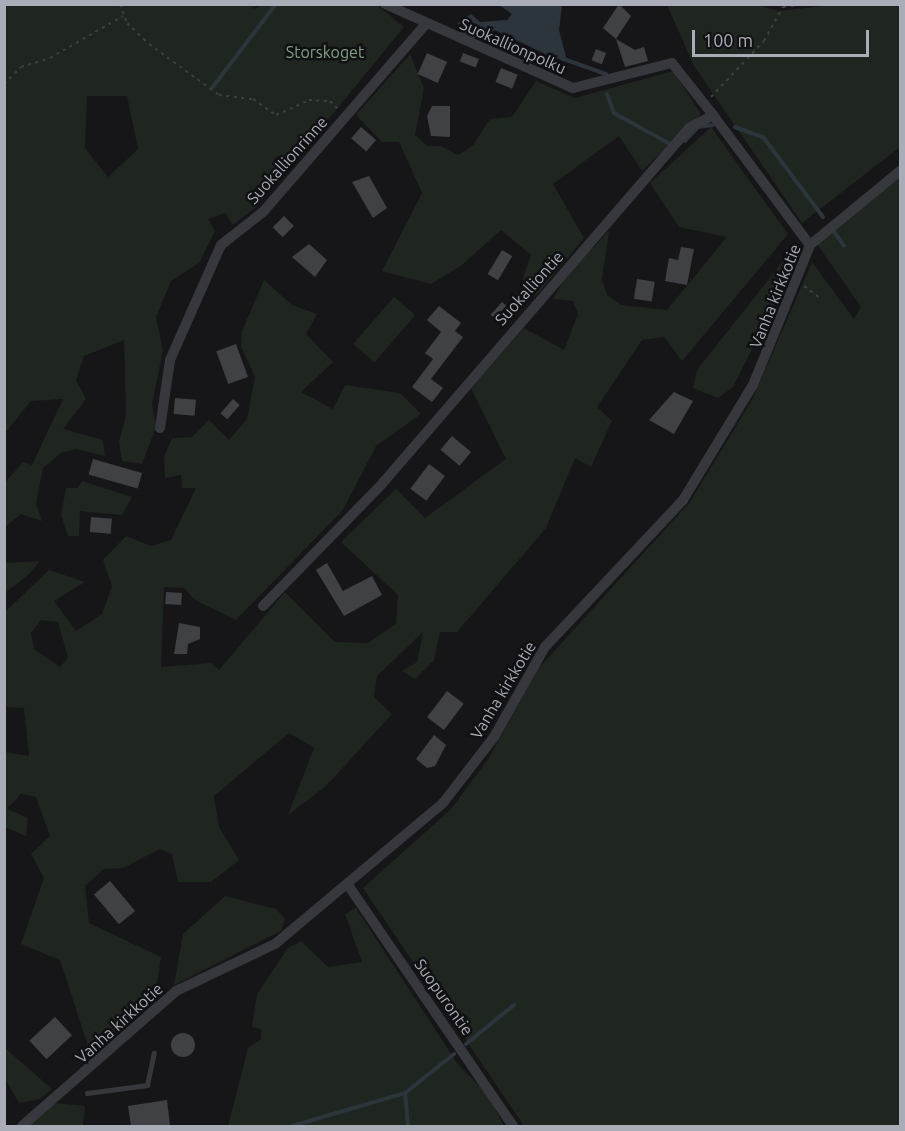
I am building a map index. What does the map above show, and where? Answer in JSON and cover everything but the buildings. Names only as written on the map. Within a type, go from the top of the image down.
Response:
[{"type":"street","name":"Suokallionpolku","points":[[385,4],[573,88],[672,63],[713,116]]},
{"type":"street","name":"Suokallionrinne","points":[[160,428],[170,360],[222,246],[263,212],[426,24]]},
{"type":"street","points":[[713,116],[810,245]]},
{"type":"street","name":"Suokalliontie","points":[[263,606],[381,484],[689,128],[713,116]]},
{"type":"street","name":"Vanha kirkkotie","points":[[22,1126],[176,991],[275,944],[443,804],[494,738],[544,647],[682,500],[753,385],[810,245],[900,171]]},
{"type":"street","name":"Suopurontie","points":[[348,885],[513,1126]]},
{"type":"lane","points":[[87,1093],[147,1084],[154,1053]]},
{"type":"path","points":[[120,4],[123,16],[156,50],[228,99],[253,99],[276,115],[295,103],[323,99],[347,116]]},
{"type":"path","points":[[702,100],[719,93],[770,33],[783,7],[805,4]]},
{"type":"path","points":[[4,84],[21,67],[50,58],[123,16]]},
{"type":"path","points":[[795,278],[821,299]]},
{"type":"green space","name":"Storskoget","points":[[250,4],[254,9],[265,4],[377,5],[404,27],[257,206],[233,225],[225,213],[208,219],[215,231],[199,263],[171,281],[156,317],[163,350],[152,405],[156,427],[142,464],[122,461],[119,442],[126,414],[124,340],[84,356],[76,380],[86,399],[63,429],[103,440],[105,456],[76,449],[61,453],[43,468],[36,503],[42,521],[21,514],[5,527],[5,483],[23,462],[32,465],[63,399],[31,401],[5,433],[4,5]],"holes":[[[87,96],[127,96],[138,149],[108,177],[85,148]]]},
{"type":"green space","points":[[667,5],[757,5],[778,11],[834,5],[900,5],[900,147],[802,223],[694,66]]},
{"type":"green space","points":[[410,54],[424,88],[415,135],[427,146],[441,146],[458,155],[473,145],[490,119],[512,117],[536,81],[575,98],[673,71],[701,114],[642,171],[619,136],[553,184],[584,238],[536,296],[522,281],[531,255],[501,230],[462,265],[431,284],[382,271],[422,193],[399,142],[382,142],[356,115]]},
{"type":"green space","points":[[711,127],[788,234],[682,361],[664,337],[642,340],[597,407],[612,421],[591,467],[575,458],[546,528],[457,632],[440,632],[434,660],[415,679],[402,671],[417,662],[423,632],[377,676],[374,697],[392,714],[326,786],[288,815],[314,748],[289,733],[214,796],[219,827],[239,860],[211,882],[178,882],[172,854],[160,849],[123,868],[104,869],[85,886],[89,923],[161,957],[156,991],[123,1028],[88,1046],[60,960],[21,944],[44,878],[31,854],[50,836],[36,797],[21,794],[7,809],[28,818],[26,836],[5,827],[4,752],[29,756],[24,708],[5,707],[5,612],[49,570],[85,582],[54,601],[76,631],[102,614],[112,586],[103,560],[126,536],[151,546],[171,540],[196,488],[182,488],[181,475],[165,478],[164,457],[172,438],[192,437],[209,420],[229,440],[247,419],[255,377],[241,347],[242,331],[264,280],[292,305],[317,314],[306,334],[333,362],[301,392],[333,409],[345,385],[400,393],[421,414],[376,446],[343,510],[236,620],[195,600],[184,588],[164,587],[161,667],[211,663],[219,670],[285,592],[335,642],[368,643],[396,624],[398,595],[341,542],[396,489],[425,518],[506,459],[471,388],[524,328],[564,350],[578,314],[573,301],[553,299],[567,275],[609,231],[602,279],[607,295],[621,305],[667,310],[727,237],[679,227],[650,183]],"holes":[[[41,620],[58,622],[68,658],[60,667],[34,649],[31,633]]]},
{"type":"green space","points":[[900,175],[900,1126],[524,1126],[363,888],[451,809],[489,758],[538,669],[690,502],[753,398],[812,262],[854,319],[861,307],[817,244]]},
{"type":"green space","points":[[795,246],[801,251],[733,387],[718,398],[693,388],[697,370]]},
{"type":"green space","points":[[394,297],[415,315],[374,362],[353,344]]},
{"type":"green space","points":[[82,481],[132,497],[122,515],[80,511],[79,536],[68,536],[61,515],[66,488],[78,488]]},
{"type":"green space","points":[[40,561],[29,574],[5,593],[5,563]]},
{"type":"green space","points":[[225,896],[276,909],[285,919],[281,931],[174,985],[183,934]]},
{"type":"green space","points":[[356,908],[457,1063],[488,1095],[504,1126],[228,1126],[248,1048],[261,1039],[261,1029],[252,1027],[257,994],[288,948],[301,941],[328,967],[362,962],[345,914]]},
{"type":"green space","points":[[4,1048],[52,1089],[40,1099],[19,1103],[5,1079]]},
{"type":"green space","points":[[56,1103],[85,1106],[83,1126],[26,1126]]},
{"type":"shaded area","points":[[499,5],[562,5],[559,30],[566,57],[556,59],[495,30],[482,38],[462,38],[458,23],[471,14],[480,22],[507,20],[512,14]]},
{"type":"waterway","points":[[212,88],[276,4]]},
{"type":"waterway","points":[[561,58],[606,74]]},
{"type":"waterway","points":[[607,94],[614,113],[670,144]]},
{"type":"waterway","points":[[685,141],[698,127],[713,125]]},
{"type":"waterway","points":[[735,127],[763,137],[823,217]]},
{"type":"waterway","points":[[834,232],[844,246]]},
{"type":"waterway","points":[[466,1044],[514,1005]]},
{"type":"waterway","points":[[408,1126],[405,1093],[454,1054]]},
{"type":"waterway","points":[[292,1126],[405,1093]]}]
